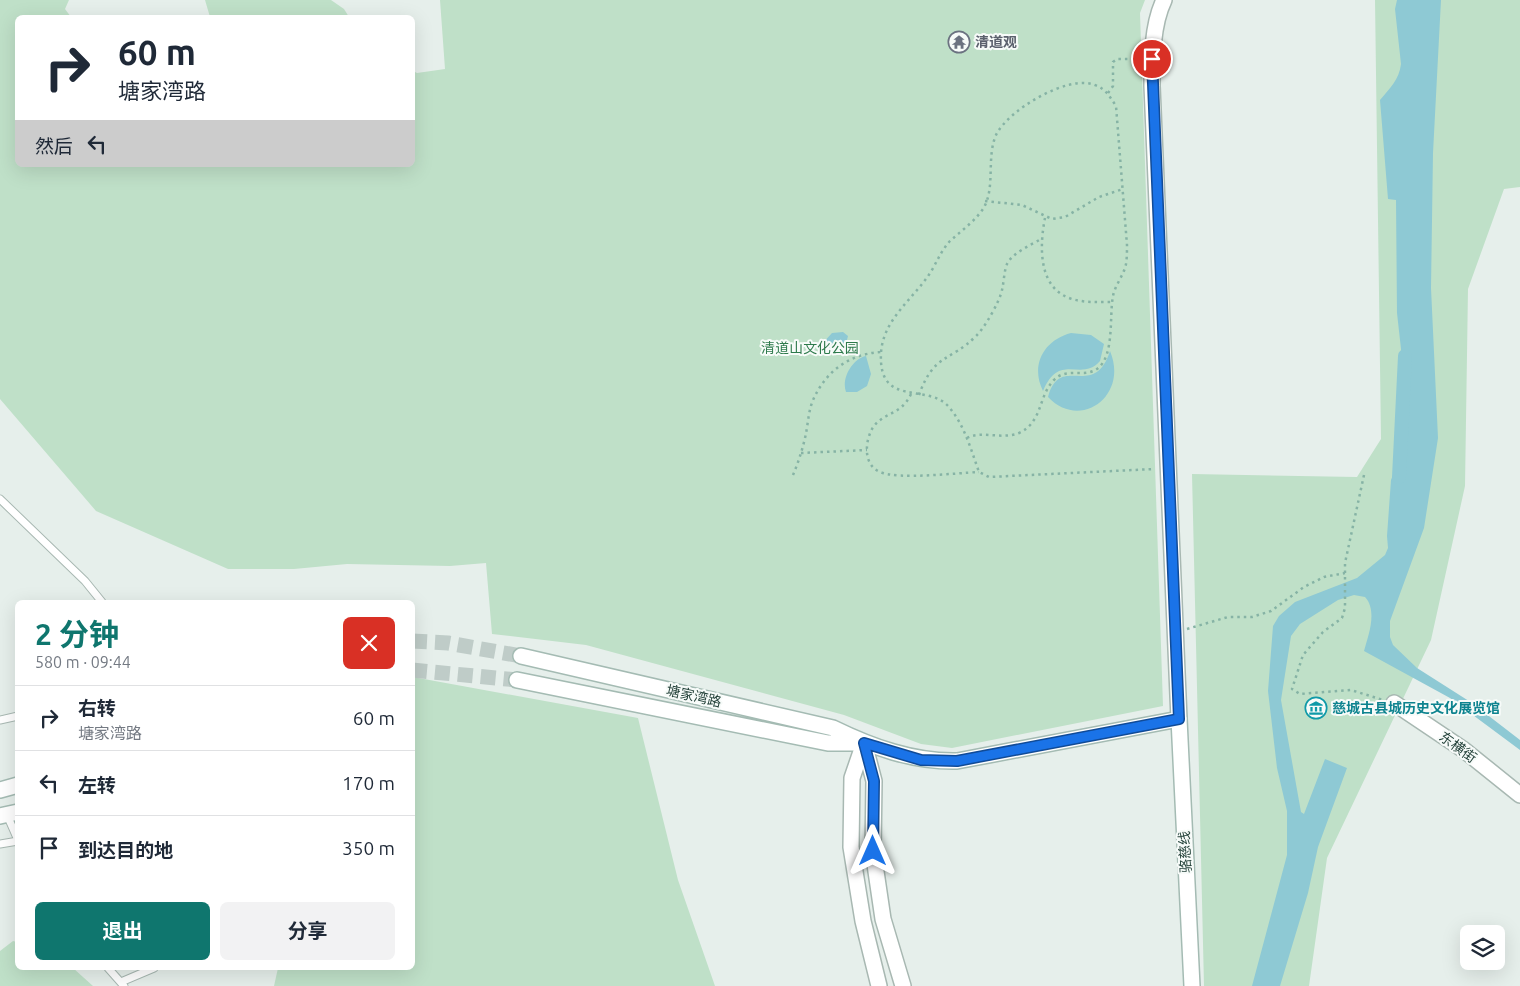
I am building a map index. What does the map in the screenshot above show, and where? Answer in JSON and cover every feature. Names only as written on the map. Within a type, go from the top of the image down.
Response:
[{"type":"street","name":"骆慈线","points":[[1164,0],[1152,59],[1175,632],[1192,986]]},
{"type":"street","name":"塘家湾路","points":[[521,656],[833,728],[864,743],[921,760],[957,761],[1179,719]]},
{"type":"street","name":"塘家湾路","points":[[517,680],[828,743],[864,743]]},
{"type":"street","name":"东横街","points":[[1394,703],[1464,750],[1520,795]]},
{"type":"street","points":[[864,743],[852,778],[852,847],[863,921],[879,986]]},
{"type":"street","points":[[864,743],[874,781],[873,851],[883,919],[903,986]]},
{"type":"street","points":[[0,790],[15,786]]},
{"type":"lane","points":[[0,499],[85,582],[100,600]]},
{"type":"lane","points":[[0,720],[15,717]]},
{"type":"lane","points":[[8,814],[15,832]]},
{"type":"lane","points":[[0,844],[15,841]]},
{"type":"lane","points":[[110,970],[122,984],[150,970]]},
{"type":"path","points":[[1108,93],[1113,86],[1113,62],[1117,59],[1152,59]]},
{"type":"path","points":[[967,438],[972,435],[1004,437],[1019,433],[1035,420],[1054,379],[1068,372],[1088,372],[1099,367],[1110,338],[1112,302],[1126,265],[1127,245],[1116,106],[1108,93],[1095,85],[1081,83],[1070,85],[1024,105],[1005,121],[996,136],[992,150],[989,188],[983,208],[939,254],[932,271],[899,312],[888,330],[881,352],[887,381],[900,391],[939,399],[949,407],[967,438],[979,472]]},
{"type":"path","points":[[985,201],[1022,205],[1034,210],[1045,218],[1052,219],[1065,217],[1099,198],[1123,189]]},
{"type":"path","points":[[1045,218],[1040,254],[1046,272],[1054,287],[1066,297],[1084,302],[1112,302]]},
{"type":"path","points":[[919,395],[925,377],[934,366],[960,349],[976,336],[983,327],[997,304],[1007,264],[1011,258],[1041,239]]},
{"type":"path","points":[[793,475],[801,453],[812,401],[826,378],[850,359],[864,353],[881,352]]},
{"type":"path","points":[[911,394],[901,409],[873,427],[866,444],[868,459],[879,472],[896,475],[979,472],[989,477],[1168,468]]},
{"type":"path","points":[[801,453],[867,450]]},
{"type":"path","points":[[1364,475],[1345,563],[1345,608],[1342,618],[1323,632],[1303,655],[1292,689],[1300,694],[1351,690],[1394,703]]},
{"type":"path","points":[[1175,632],[1228,617],[1252,617],[1271,611],[1304,587],[1324,577],[1345,573]]},
{"type":"green space","name":"清道山文化公园","points":[[0,0],[69,0],[65,9],[70,15],[15,15],[15,167],[415,167],[415,72],[445,69],[440,0],[1145,0],[1140,13],[1163,706],[952,748],[921,744],[844,715],[586,645],[492,634],[486,563],[450,566],[347,564],[294,569],[228,569],[96,511],[0,399]]},
{"type":"green space","points":[[205,0],[331,0],[344,9],[348,15],[209,15]]},
{"type":"green space","points":[[1375,0],[1520,0],[1520,187],[1504,189],[1468,289],[1465,486],[1431,640],[1327,858],[1309,986],[1204,986],[1192,474],[1357,477],[1381,439]]},
{"type":"green space","points":[[415,677],[638,718],[678,880],[715,986],[274,986],[278,970],[415,970]]},
{"type":"green space","points":[[15,942],[15,970],[75,970],[93,986],[0,986],[0,951]]},
{"type":"water","points":[[1397,0],[1441,0],[1433,153],[1431,288],[1438,438],[1424,528],[1390,621],[1390,637],[1393,645],[1417,668],[1472,703],[1520,740],[1520,750],[1450,698],[1364,651],[1371,624],[1371,609],[1365,597],[1354,595],[1338,600],[1300,624],[1291,636],[1281,700],[1301,812],[1304,814],[1325,759],[1347,768],[1318,847],[1308,893],[1280,986],[1252,986],[1287,855],[1287,811],[1277,768],[1268,691],[1273,626],[1279,616],[1295,602],[1357,578],[1385,555],[1388,548],[1387,536],[1391,480],[1405,445],[1408,412],[1397,313],[1396,200],[1388,199],[1380,100],[1391,88],[1400,70],[1395,9]]},
{"type":"water","points":[[843,332],[848,336],[845,348],[833,353],[825,351],[822,344],[832,333]]},
{"type":"water","points":[[1071,333],[1091,335],[1104,344],[1100,361],[1093,367],[1063,370],[1056,373],[1043,391],[1038,372],[1042,355],[1053,341]]},
{"type":"water","points":[[1110,351],[1114,367],[1113,382],[1107,394],[1098,404],[1087,409],[1074,410],[1061,407],[1048,397],[1053,384],[1060,378],[1087,376],[1095,373],[1103,365]]},
{"type":"water","points":[[866,356],[871,374],[867,386],[857,392],[846,392],[845,381],[849,370],[856,361]]},
{"type":"waterway","points":[[1399,477],[1405,356]]},
{"type":"tunnel","points":[[415,641],[448,643],[521,656]]},
{"type":"tunnel","points":[[415,670],[517,680]]},
{"type":"place","name":"清道观","points":[[959,42]]},
{"type":"place","name":"慈城古县城历史文化展览馆","points":[[1316,708]]},
{"type":"route","points":[[873,851],[874,781],[864,743],[921,760],[957,761],[1179,719],[1152,59]]}]
